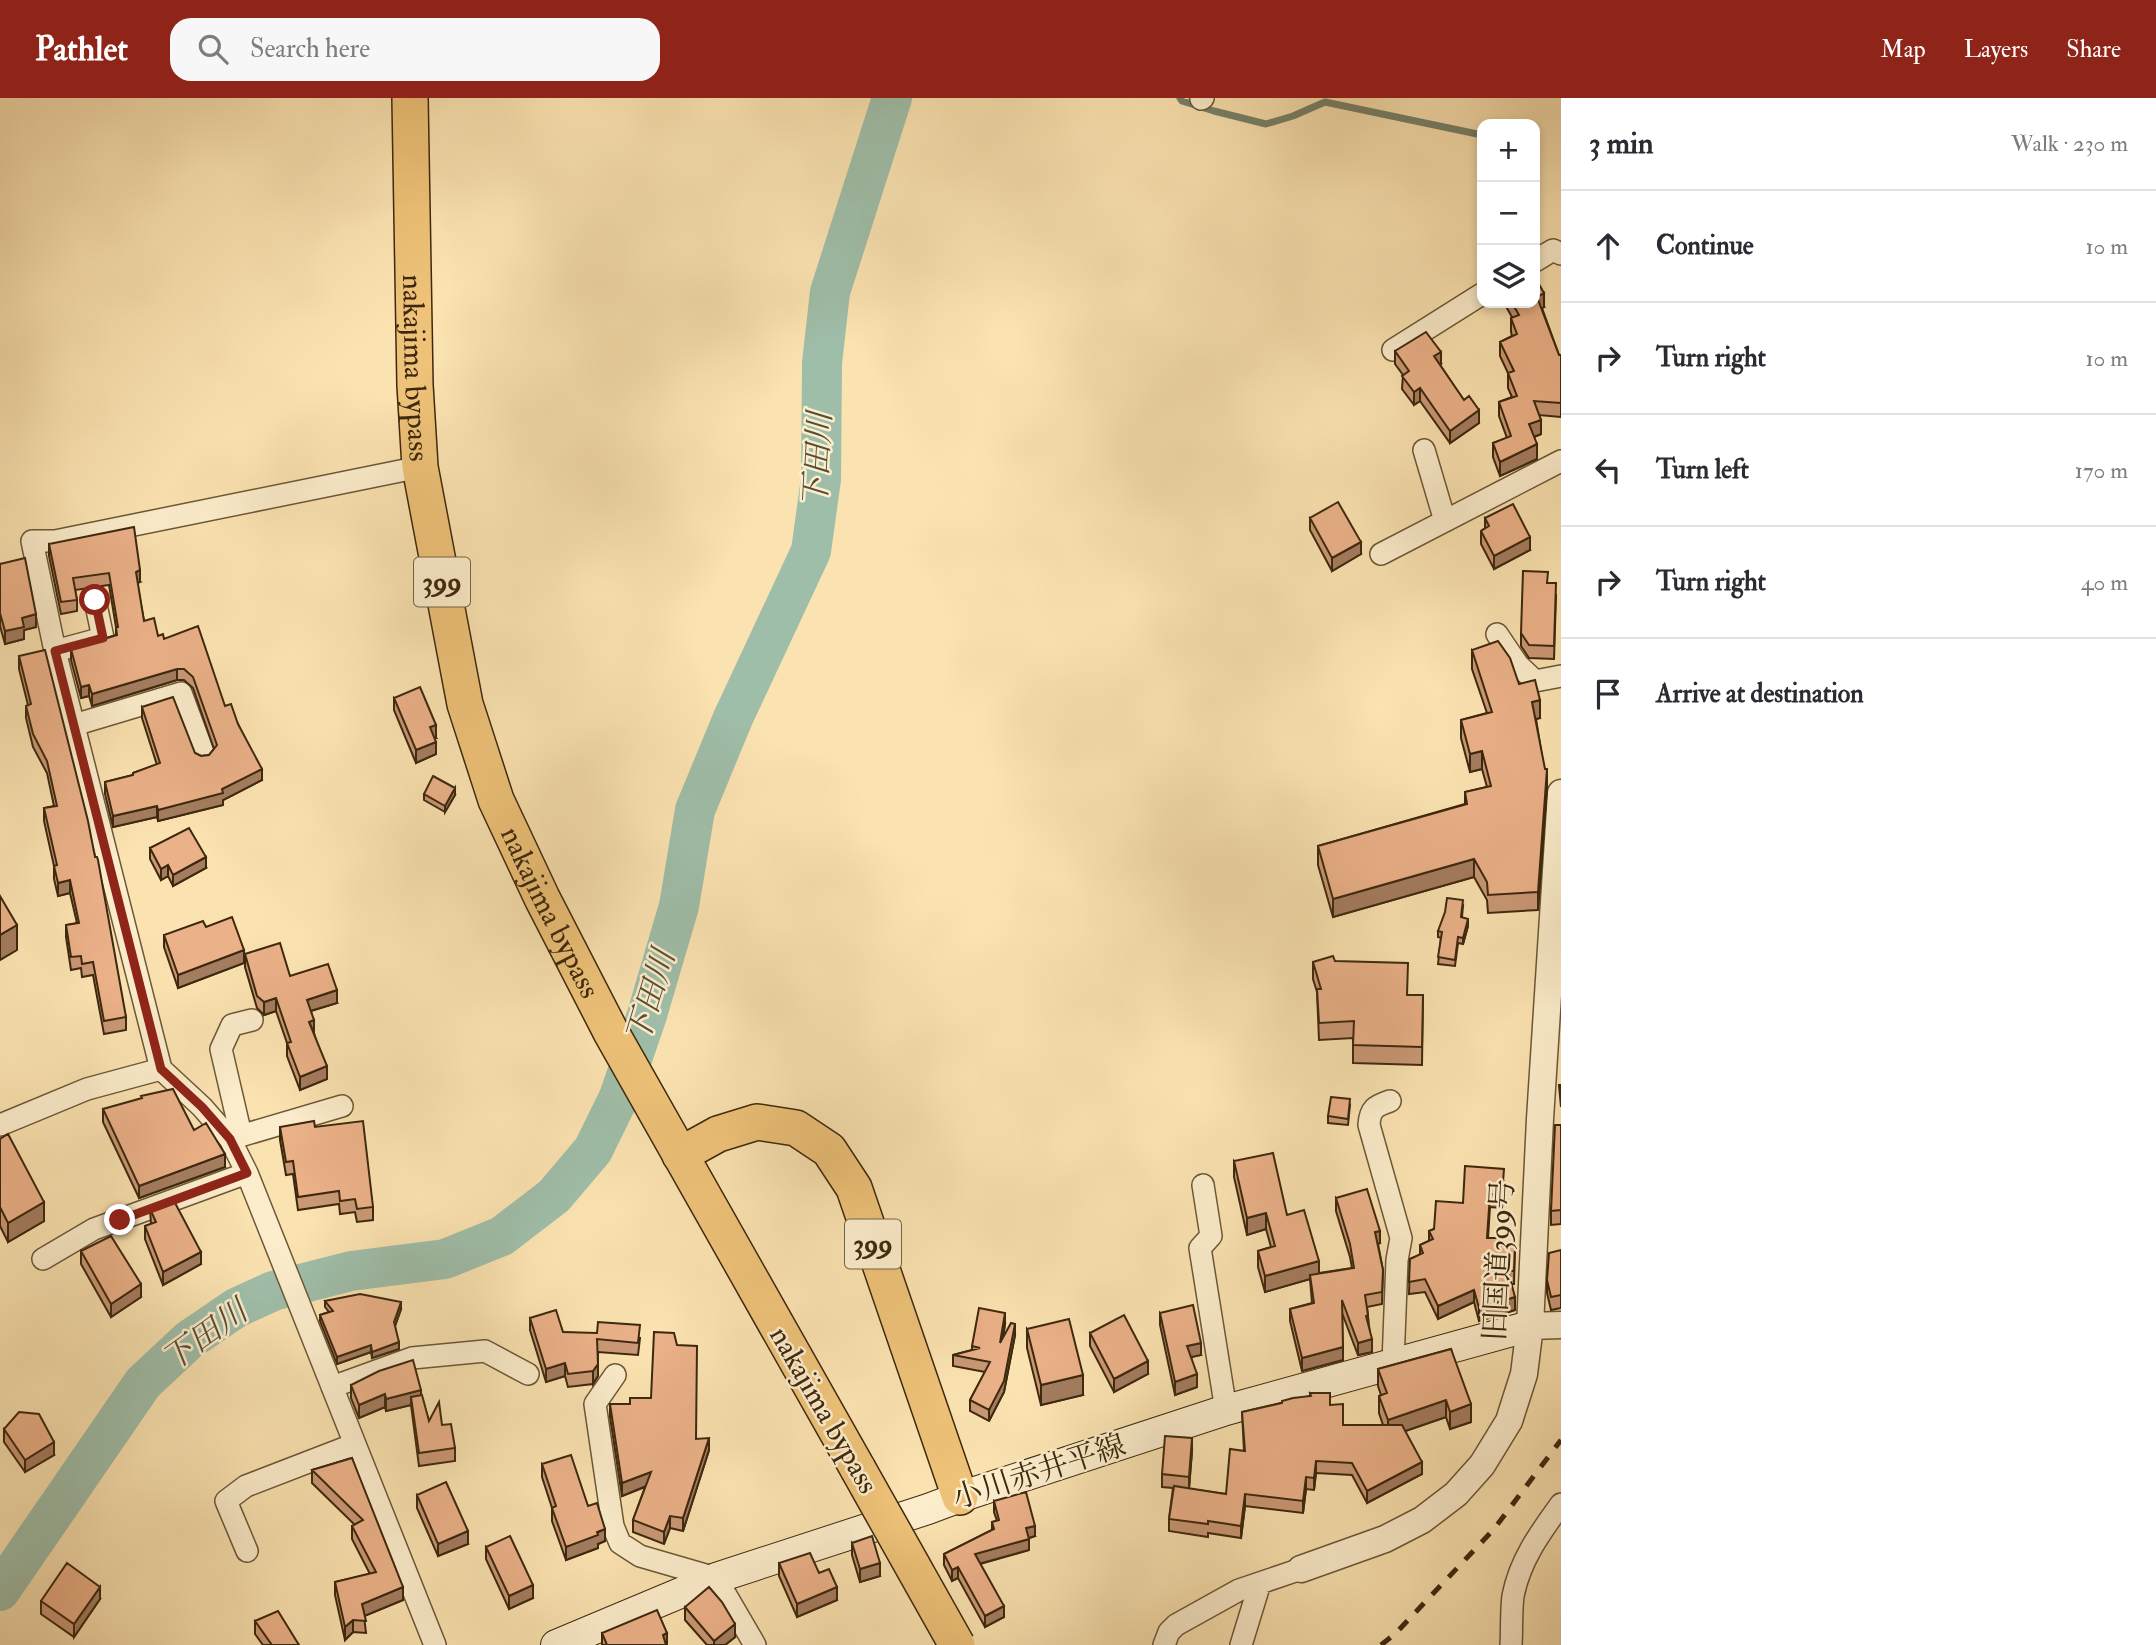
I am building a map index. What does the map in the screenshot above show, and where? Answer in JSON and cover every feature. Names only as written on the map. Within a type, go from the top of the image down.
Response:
[{"type":"highway","name":"nakajima bypass","points":[[410,98],[415,385],[420,467],[465,704],[496,800],[611,1034],[957,1645]]},
{"type":"highway","name":"399","points":[[680,1155],[718,1134],[758,1122],[796,1128],[829,1150],[854,1188],[960,1497]]},
{"type":"main road","name":"小川赤井平線","points":[[556,1645],[716,1578],[960,1497],[1226,1410],[1530,1326]]},
{"type":"street","points":[[1540,258],[1553,250],[1561,254]]},
{"type":"street","points":[[1393,350],[1477,297]]},
{"type":"street","points":[[1424,450],[1445,521]]},
{"type":"street","points":[[1381,554],[1561,461]]},
{"type":"street","points":[[235,1137],[161,1069],[55,651],[32,541],[55,541],[420,467]]},
{"type":"street","points":[[55,651],[103,638],[95,600]]},
{"type":"street","points":[[1497,634],[1518,665],[1535,681],[1561,676]]},
{"type":"street","points":[[74,725],[181,694],[204,755]]},
{"type":"street","name":"旧国道399号","points":[[1164,1645],[1169,1632],[1176,1625],[1239,1590],[1385,1539],[1422,1520],[1456,1494],[1482,1465],[1509,1421],[1524,1374],[1530,1326],[1561,793]]},
{"type":"street","points":[[251,1020],[232,1025],[221,1049],[235,1137],[281,1261],[435,1645]]},
{"type":"street","points":[[0,1125],[87,1089],[161,1069]]},
{"type":"street","points":[[1390,1101],[1375,1105],[1369,1114],[1369,1125],[1401,1238],[1397,1260],[1393,1363]]},
{"type":"street","points":[[235,1137],[342,1106]]},
{"type":"street","points":[[43,1258],[94,1229],[247,1173]]},
{"type":"street","points":[[1203,1185],[1211,1236],[1200,1248],[1226,1410]]},
{"type":"street","points":[[1530,1326],[1561,1325]]},
{"type":"street","points":[[332,1387],[412,1358],[485,1351],[528,1374]]},
{"type":"street","points":[[615,1376],[594,1404],[612,1526],[620,1543],[640,1556],[716,1578],[755,1645]]},
{"type":"street","points":[[247,1551],[226,1501],[246,1486],[355,1444]]},
{"type":"street","points":[[1511,1645],[1513,1597],[1523,1560],[1561,1504]]},
{"type":"street","points":[[1241,1645],[1260,1583]]},
{"type":"building","points":[[1540,305],[1561,355],[1561,403],[1534,401],[1541,420],[1529,424],[1537,444],[1500,462],[1493,443],[1511,436],[1499,402],[1517,396],[1508,373],[1514,371],[1500,342],[1517,334],[1511,318],[1519,315],[1515,308],[1540,308]]},
{"type":"building","points":[[1426,332],[1441,352],[1434,356],[1464,400],[1469,396],[1479,410],[1450,431],[1420,388],[1414,392],[1402,376],[1409,371],[1395,351]]},
{"type":"building","points":[[1338,502],[1361,542],[1332,558],[1310,518]]},
{"type":"building","points":[[1513,504],[1530,537],[1494,556],[1481,531],[1489,526],[1485,518]]},
{"type":"building","points":[[134,527],[140,570],[136,572],[144,621],[154,618],[158,636],[163,634],[164,639],[198,626],[225,706],[231,704],[238,724],[262,769],[222,789],[223,793],[158,810],[157,806],[113,816],[105,782],[133,775],[160,763],[142,707],[173,697],[195,753],[201,756],[209,755],[217,745],[193,677],[184,669],[92,694],[89,685],[81,687],[71,649],[117,635],[109,573],[73,578],[77,600],[61,602],[49,544]]},
{"type":"building","points":[[25,558],[36,614],[22,618],[24,627],[5,631],[0,613],[0,564]]},
{"type":"building","points":[[1523,571],[1548,572],[1547,583],[1556,583],[1554,646],[1529,645],[1521,633]]},
{"type":"building","points":[[1498,641],[1510,658],[1519,684],[1535,680],[1540,700],[1532,702],[1547,769],[1538,892],[1488,895],[1487,882],[1474,859],[1333,899],[1318,846],[1467,804],[1465,792],[1491,786],[1482,751],[1470,754],[1461,720],[1492,712],[1472,650]]},
{"type":"building","points":[[45,650],[95,857],[98,860],[126,1017],[104,1021],[93,962],[82,964],[81,956],[71,957],[66,925],[79,923],[70,880],[58,883],[54,866],[57,865],[44,808],[57,806],[47,761],[33,734],[26,706],[31,704],[19,656]]},
{"type":"building","points":[[420,687],[436,725],[430,727],[436,742],[416,750],[394,698]]},
{"type":"building","points":[[433,776],[455,788],[445,806],[424,794]]},
{"type":"building","points":[[189,828],[206,857],[173,875],[168,865],[161,869],[150,848]]},
{"type":"building","points":[[0,896],[17,925],[0,935]]},
{"type":"building","points":[[1447,898],[1463,900],[1461,917],[1468,919],[1463,938],[1458,937],[1455,960],[1438,957],[1442,932],[1438,931]]},
{"type":"building","points":[[232,917],[244,950],[178,975],[164,935],[203,921],[206,927]]},
{"type":"building","points":[[280,943],[290,976],[328,964],[337,990],[307,1000],[314,1020],[309,1022],[327,1066],[300,1077],[287,1043],[291,1042],[276,998],[264,1002],[257,996],[245,954]]},
{"type":"building","points":[[1333,956],[1335,961],[1408,963],[1407,995],[1423,995],[1422,1047],[1353,1045],[1354,1021],[1319,1023],[1317,989],[1321,989],[1313,962]]},
{"type":"building","points":[[173,1089],[194,1130],[206,1123],[225,1154],[139,1186],[103,1109]]},
{"type":"building","points":[[1331,1097],[1350,1099],[1348,1119],[1328,1116]]},
{"type":"building","points":[[314,1121],[315,1127],[363,1121],[373,1207],[357,1209],[355,1199],[340,1201],[339,1191],[298,1197],[293,1161],[286,1162],[280,1127]]},
{"type":"building","points":[[1555,1125],[1561,1125],[1561,1210],[1551,1211]]},
{"type":"building","points":[[8,1134],[44,1202],[8,1223],[0,1207],[0,1139]]},
{"type":"building","points":[[1273,1153],[1287,1215],[1304,1210],[1319,1261],[1265,1276],[1258,1251],[1275,1246],[1266,1213],[1247,1218],[1234,1161]]},
{"type":"building","points":[[1465,1166],[1504,1169],[1502,1195],[1490,1194],[1487,1238],[1502,1238],[1502,1246],[1515,1246],[1514,1271],[1508,1271],[1515,1297],[1479,1308],[1474,1290],[1438,1306],[1425,1279],[1409,1282],[1410,1259],[1423,1253],[1420,1245],[1433,1239],[1429,1231],[1434,1229],[1436,1201],[1463,1203]]},
{"type":"building","points":[[1367,1189],[1380,1231],[1375,1232],[1383,1270],[1382,1292],[1365,1295],[1366,1316],[1372,1339],[1358,1343],[1342,1300],[1343,1347],[1302,1358],[1290,1309],[1314,1303],[1310,1275],[1354,1268],[1350,1244],[1336,1198]]},
{"type":"building","points":[[174,1201],[201,1252],[163,1272],[145,1226],[156,1222],[150,1209]]},
{"type":"building","points":[[111,1236],[141,1284],[111,1304],[81,1251]]},
{"type":"building","points":[[1561,1250],[1561,1295],[1551,1297],[1547,1280],[1549,1253]]},
{"type":"building","points":[[360,1294],[401,1302],[394,1322],[399,1342],[372,1352],[371,1345],[337,1357],[320,1315],[333,1311],[325,1301]]},
{"type":"building","points":[[1193,1305],[1201,1343],[1187,1346],[1197,1374],[1175,1382],[1160,1313]]},
{"type":"building","points":[[979,1308],[1005,1313],[1000,1343],[1011,1323],[1015,1324],[1004,1381],[989,1410],[970,1400],[990,1362],[953,1355],[980,1348],[972,1346]]},
{"type":"building","points":[[556,1310],[563,1332],[597,1333],[598,1322],[640,1325],[638,1343],[597,1339],[598,1364],[593,1371],[568,1374],[565,1363],[546,1369],[530,1318]]},
{"type":"building","points":[[1124,1315],[1148,1361],[1114,1379],[1090,1333]]},
{"type":"building","points":[[1069,1319],[1083,1375],[1041,1385],[1027,1329]]},
{"type":"building","points":[[654,1332],[674,1333],[677,1345],[697,1346],[696,1439],[709,1438],[683,1518],[670,1516],[664,1532],[633,1520],[651,1472],[622,1483],[610,1404],[630,1404],[630,1398],[651,1398]]},
{"type":"building","points":[[1451,1349],[1471,1404],[1450,1412],[1446,1400],[1388,1420],[1379,1396],[1387,1393],[1378,1369]]},
{"type":"building","points":[[413,1360],[421,1390],[386,1399],[385,1394],[359,1405],[351,1385],[379,1371]]},
{"type":"building","points":[[1310,1393],[1330,1393],[1330,1405],[1343,1404],[1343,1425],[1402,1425],[1422,1462],[1367,1491],[1352,1463],[1316,1461],[1314,1478],[1306,1477],[1303,1501],[1245,1494],[1241,1526],[1169,1519],[1174,1486],[1226,1494],[1230,1449],[1245,1451],[1242,1412],[1293,1398],[1311,1396]]},
{"type":"building","points":[[422,1395],[429,1421],[439,1402],[442,1425],[451,1424],[455,1448],[419,1453],[411,1397]]},
{"type":"building","points":[[19,1412],[39,1414],[54,1442],[25,1460],[4,1429]]},
{"type":"building","points":[[1165,1436],[1192,1438],[1189,1477],[1162,1474]]},
{"type":"building","points":[[571,1455],[588,1506],[597,1503],[605,1529],[597,1532],[598,1535],[566,1547],[552,1508],[556,1506],[542,1464]]},
{"type":"building","points":[[352,1458],[403,1587],[362,1604],[366,1621],[353,1620],[345,1627],[335,1582],[376,1572],[352,1526],[363,1520],[312,1470]]},
{"type":"building","points":[[446,1482],[468,1531],[438,1544],[417,1495]]},
{"type":"building","points":[[1026,1492],[1035,1526],[1026,1528],[1029,1539],[975,1554],[1004,1606],[985,1616],[958,1567],[952,1570],[944,1554],[994,1529],[992,1522],[999,1520],[994,1501]]},
{"type":"building","points":[[510,1536],[533,1585],[509,1596],[486,1547]]},
{"type":"building","points":[[872,1536],[880,1563],[860,1569],[852,1543]]},
{"type":"building","points":[[810,1553],[819,1573],[829,1569],[837,1587],[797,1604],[779,1563]]},
{"type":"building","points":[[67,1563],[100,1587],[74,1624],[41,1601]]},
{"type":"building","points":[[709,1587],[735,1624],[714,1641],[685,1607]]},
{"type":"building","points":[[657,1610],[667,1633],[663,1635],[666,1645],[607,1645],[602,1633]]},
{"type":"building","points":[[278,1611],[299,1645],[272,1645],[255,1621]]},
{"type":"waterway","name":"下田川","points":[[0,1591],[143,1383],[189,1340],[236,1308],[273,1291],[351,1271],[445,1259],[502,1236],[554,1196],[593,1150],[619,1097],[647,1015],[679,906],[695,810],[733,718],[811,551],[821,479],[822,363],[830,292],[892,98]]},
{"type":"waterway","points":[[1180,98],[1214,111],[1266,124],[1325,102],[1477,134]]},
{"type":"railway","points":[[1381,1645],[1395,1634],[1494,1529],[1561,1440]]},
{"type":"route","points":[[95,600],[103,638],[55,651],[161,1069],[202,1107],[230,1139],[247,1173],[120,1220]]}]
